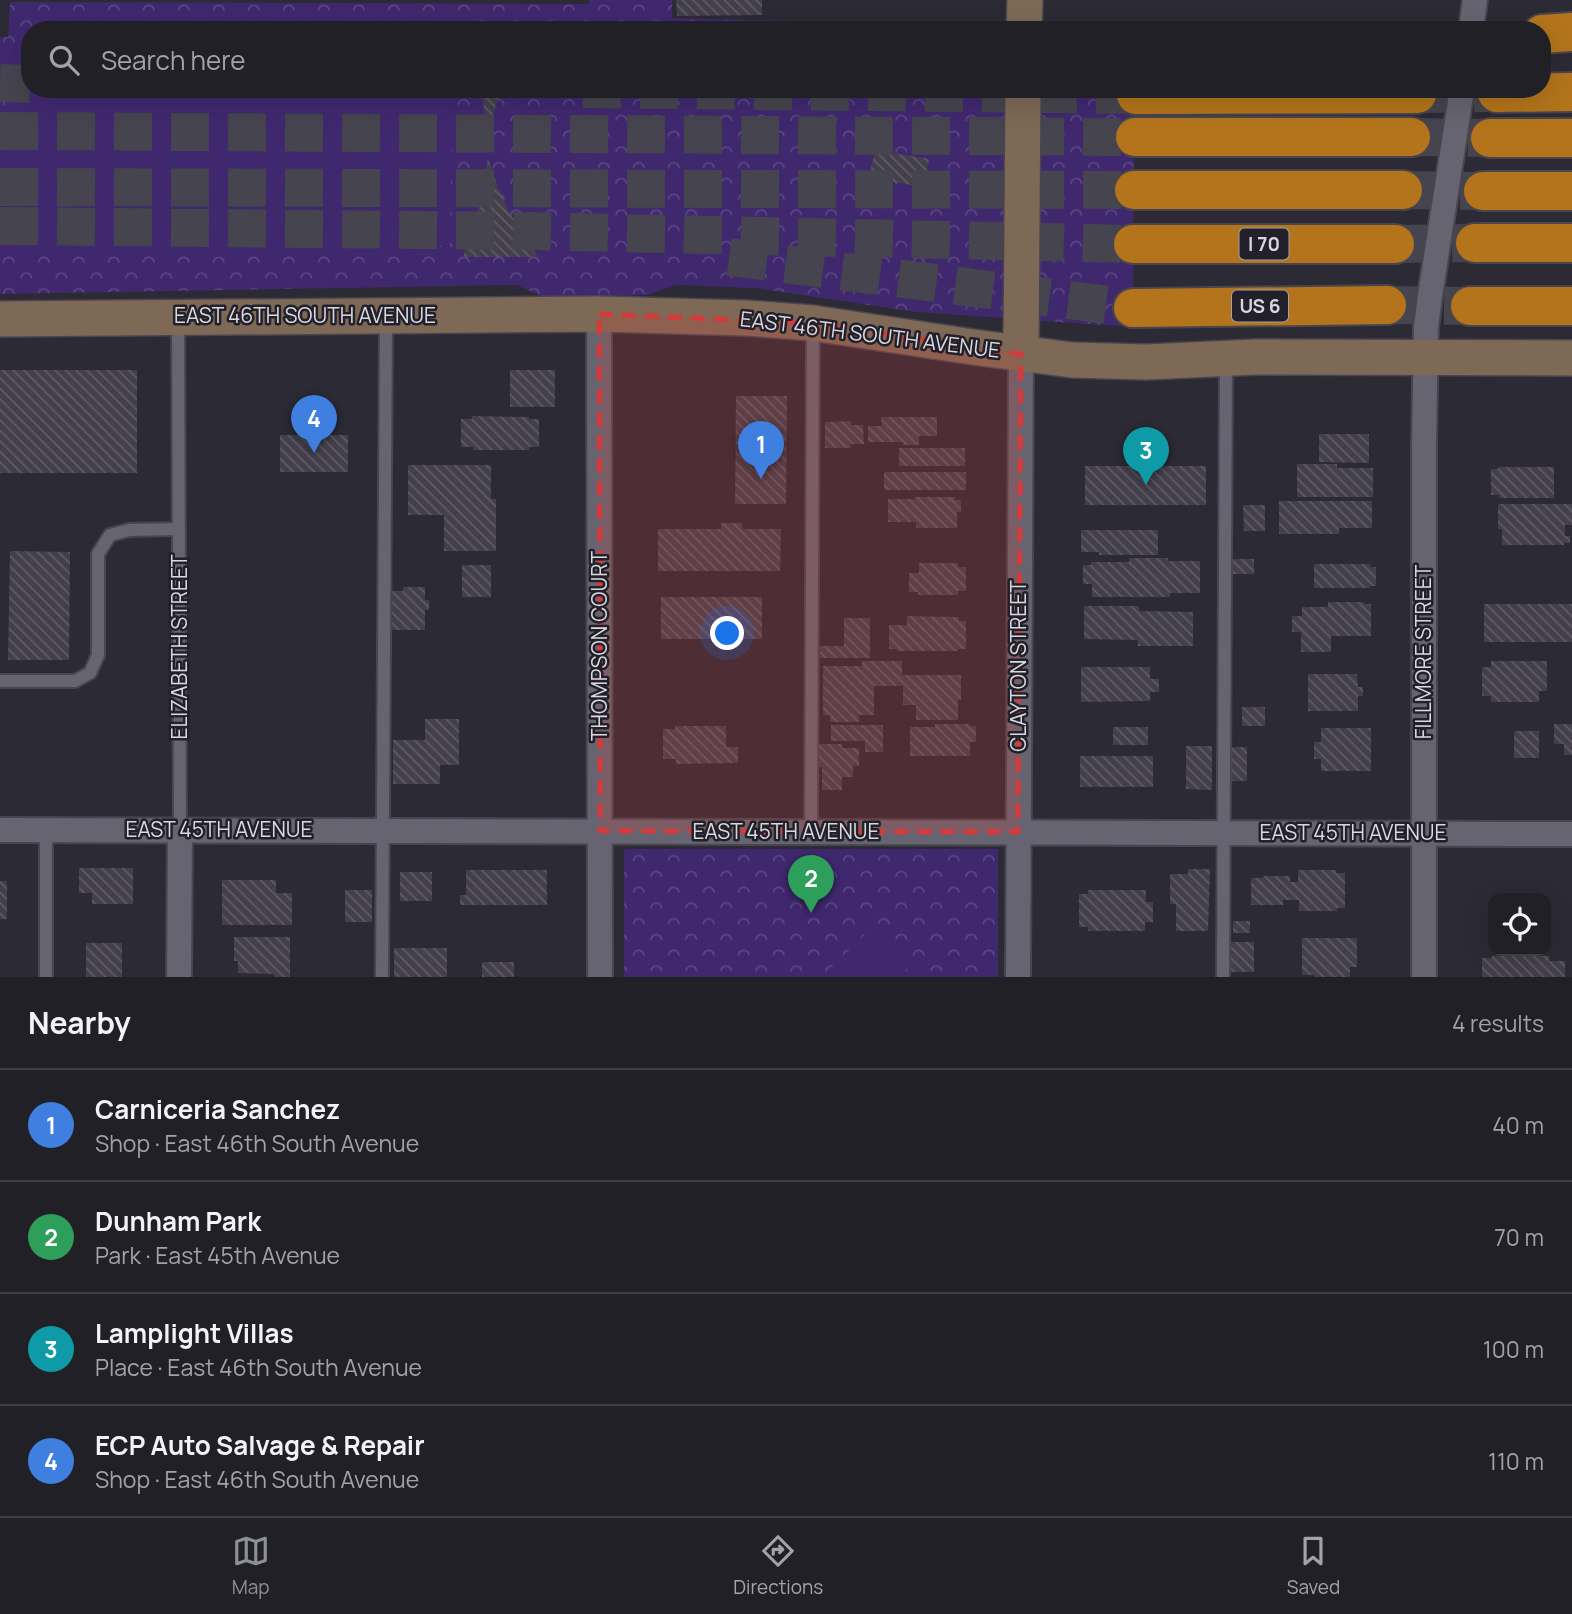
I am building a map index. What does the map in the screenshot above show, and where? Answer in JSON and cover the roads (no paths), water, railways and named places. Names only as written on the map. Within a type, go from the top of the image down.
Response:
[{"type":"highway","points":[[1551,33],[1572,32]]},
{"type":"highway","points":[[1551,92],[1572,92]]},
{"type":"highway","points":[[1135,137],[1411,137]]},
{"type":"highway","points":[[1490,138],[1572,138]]},
{"type":"highway","points":[[1134,190],[1403,190]]},
{"type":"highway","points":[[1483,191],[1572,191]]},
{"type":"highway","points":[[1475,243],[1572,243]]},
{"type":"highway","name":"I 70","points":[[1133,244],[1395,244]]},
{"type":"highway","name":"US 6","points":[[1133,308],[1387,305]]},
{"type":"highway","points":[[1470,306],[1572,306]]},
{"type":"main road","points":[[1024,21],[1025,0]]},
{"type":"main road","points":[[1021,354],[1023,98]]},
{"type":"main road","name":"EAST 46TH SOUTH AVENUE","points":[[0,319],[599,314],[747,318],[813,323],[1021,354],[1108,362],[1226,358],[1426,342],[1572,358]]},
{"type":"street","points":[[1472,21],[1475,2]]},
{"type":"street","name":"FILLMORE STREET","points":[[1424,977],[1426,342],[1430,296],[1477,98]]},
{"type":"street","name":"THOMPSON COURT","points":[[599,314],[600,977]]},
{"type":"street","name":"CLAYTON STREET","points":[[1018,977],[1021,354]]},
{"type":"street","name":"EAST 45TH AVENUE","points":[[0,830],[1572,834]]},
{"type":"street","name":"ELIZABETH STREET","points":[[179,977],[180,830]]},
{"type":"lane","name":"ELIZABETH STREET","points":[[178,317],[180,830]]},
{"type":"lane","points":[[382,977],[386,317]]},
{"type":"lane","points":[[811,832],[813,323]]},
{"type":"lane","points":[[1223,977],[1226,358]]},
{"type":"lane","points":[[0,681],[75,681],[90,673],[98,655],[98,554],[110,535],[130,530],[179,529]]},
{"type":"lane","points":[[46,830],[46,977]]},
{"type":"tunnel","points":[[0,83],[21,84]]},
{"type":"tunnel","points":[[0,131],[1135,137]]},
{"type":"tunnel","points":[[1411,137],[1490,138]]},
{"type":"tunnel","points":[[0,187],[1134,190]]},
{"type":"tunnel","points":[[1403,190],[1483,191]]},
{"type":"tunnel","points":[[0,226],[526,231],[1133,244]]},
{"type":"tunnel","points":[[1395,244],[1475,243]]},
{"type":"tunnel","points":[[729,257],[1133,308]]},
{"type":"tunnel","points":[[1387,305],[1470,306]]},
{"type":"place","name":"ECP Auto Salvage & Repair","points":[[314,453]]},
{"type":"place","name":"Carniceria Sanchez","points":[[761,479]]},
{"type":"place","name":"Lamplight Villas","points":[[1146,485]]},
{"type":"place","name":"Dunham Park","points":[[811,913]]}]
